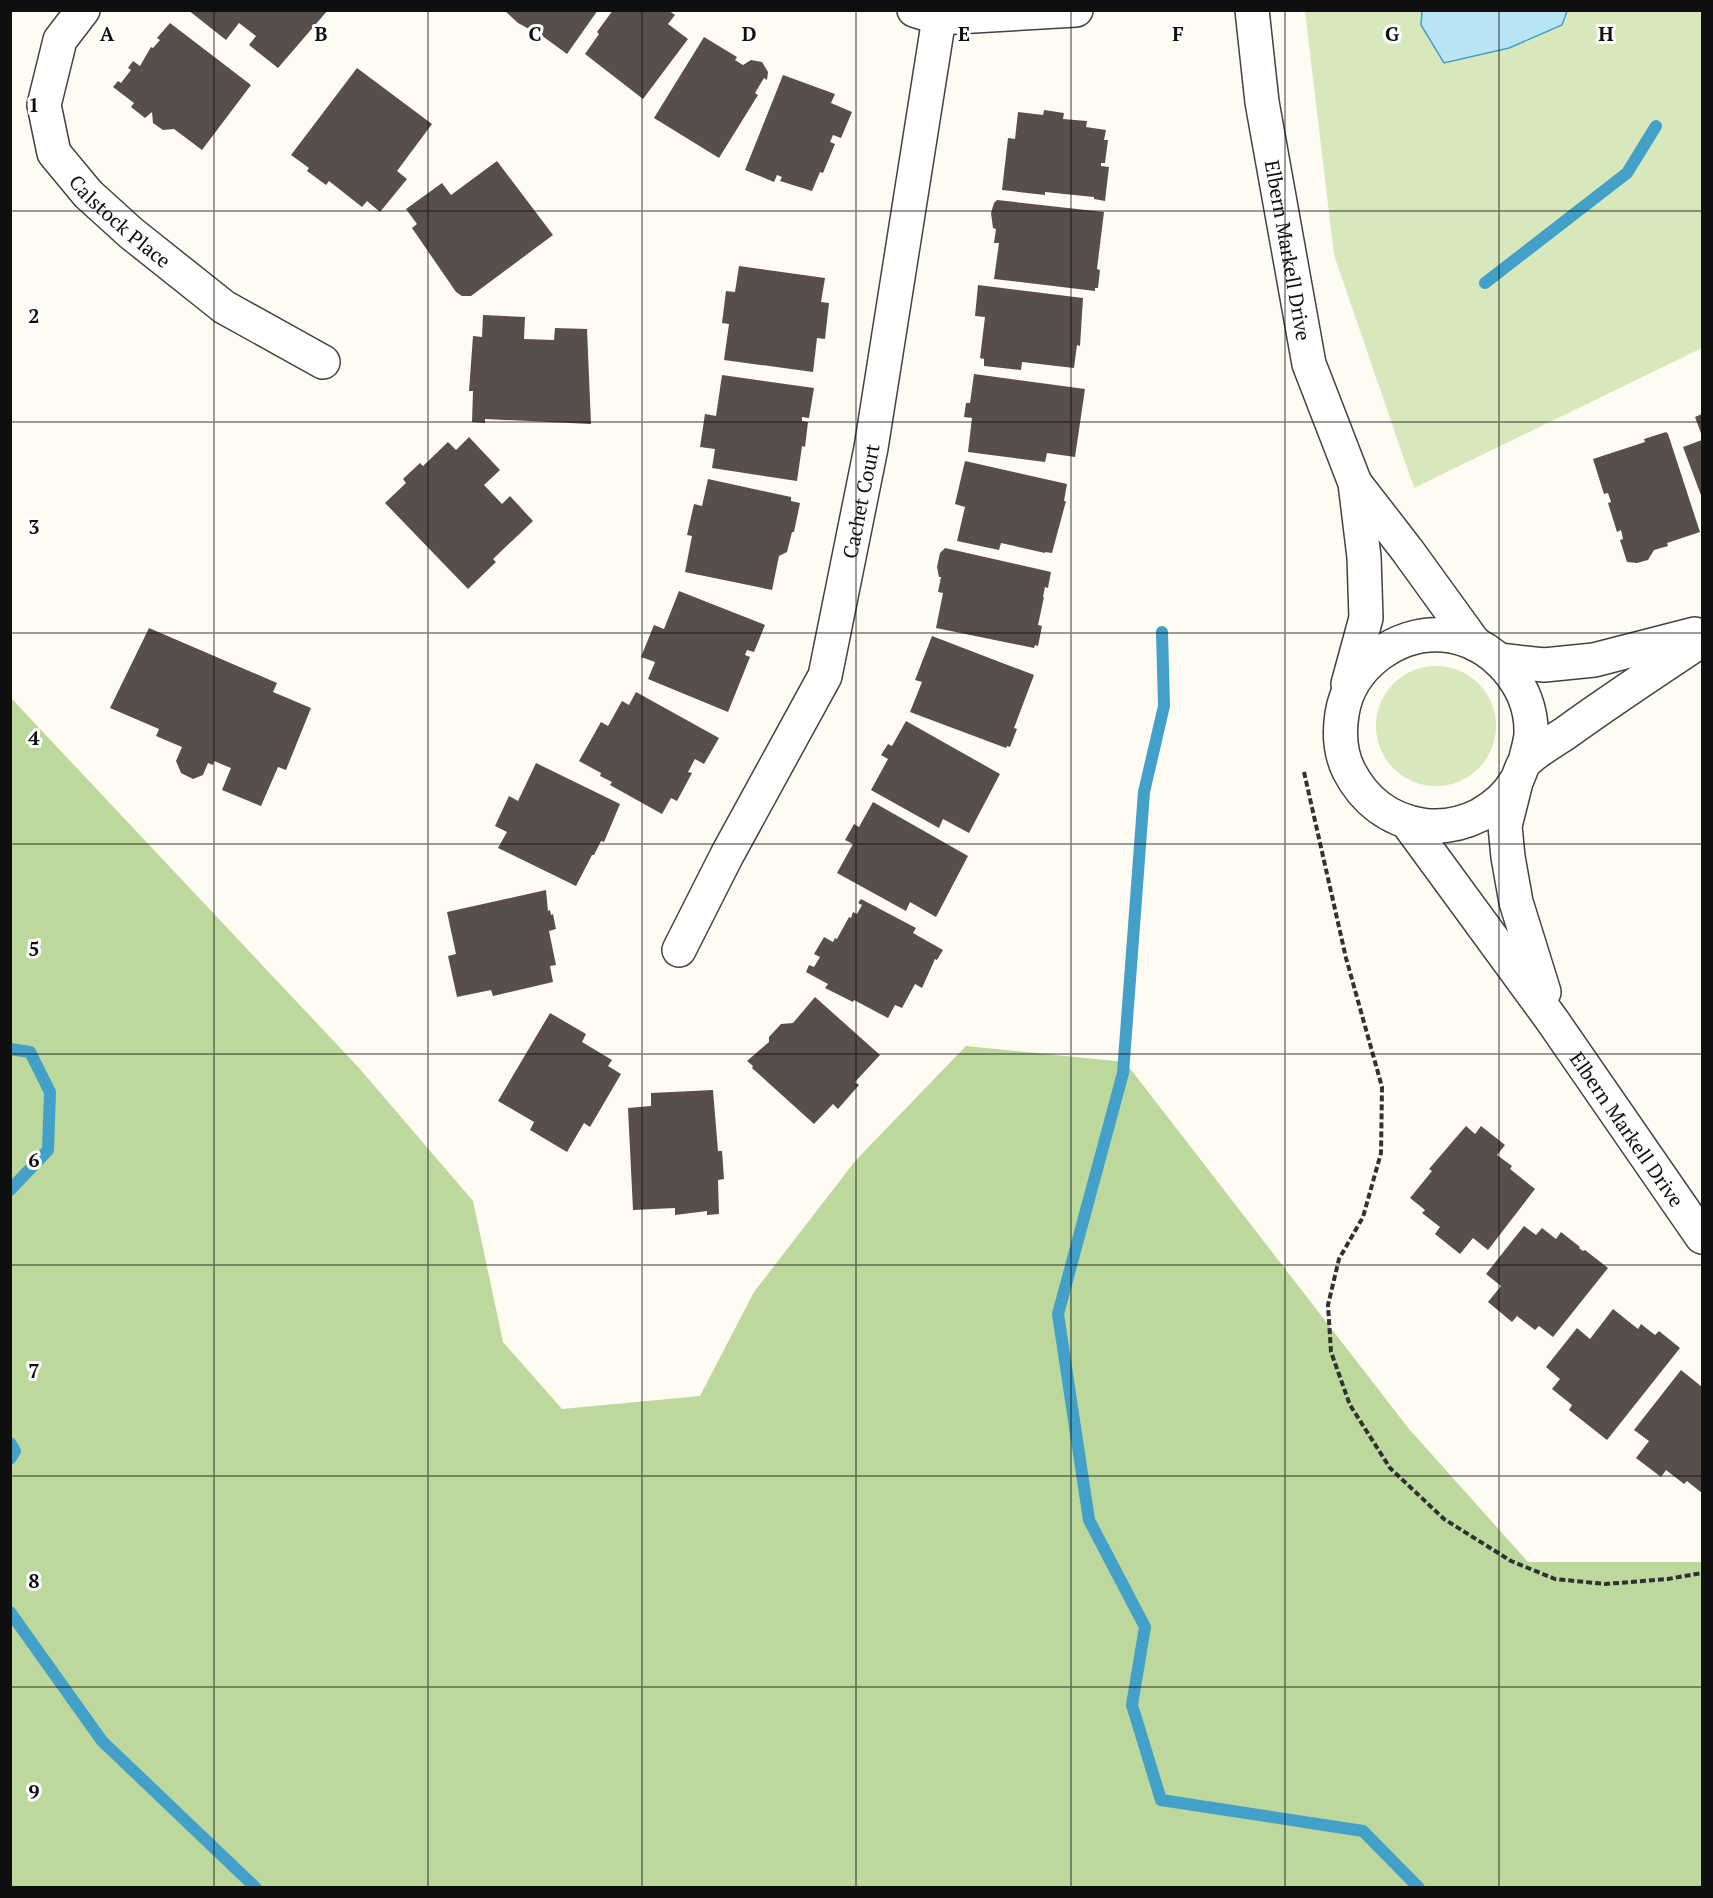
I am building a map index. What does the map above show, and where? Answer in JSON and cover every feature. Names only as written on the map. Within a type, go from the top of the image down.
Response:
[{"type":"street","name":"Calstock Place","points":[[83,10],[60,40],[44,105],[54,153],[88,194],[131,234],[224,307],[323,362]]},
{"type":"street","points":[[926,14],[1076,10]]},
{"type":"street","name":"Elbern Markell Drive","points":[[1252,10],[1262,102],[1309,364],[1354,483],[1364,557],[1366,618],[1344,700]]},
{"type":"street","name":"Cachet Court","points":[[679,950],[727,855],[825,676],[871,448],[926,14]]},
{"type":"street","name":"Elbern Markell Drive","points":[[1354,483],[1487,652]]},
{"type":"street","points":[[1702,633],[1594,660],[1544,665],[1487,652],[1443,635],[1412,638],[1382,651],[1359,672],[1344,700],[1339,731],[1344,760],[1358,788],[1380,809],[1407,822],[1432,826],[1457,824],[1480,815],[1500,801],[1521,772],[1599,708],[1702,640]]},
{"type":"street","points":[[1487,652],[1517,681],[1528,707],[1531,735],[1521,772]]},
{"type":"street","name":"Elbern Markell Drive","points":[[1521,772],[1505,826],[1508,857],[1516,903],[1552,1020]]},
{"type":"street","name":"Elbern Markell Drive","points":[[1407,822],[1552,1020],[1702,1238]]},
{"type":"path","points":[[1304,771],[1346,958],[1382,1087],[1381,1154],[1363,1217],[1339,1259],[1328,1305],[1331,1352],[1350,1405],[1390,1468],[1444,1519],[1510,1560],[1556,1579],[1605,1584],[1702,1574]]},
{"type":"green space","points":[[1305,11],[1702,11],[1702,348],[1414,488],[1334,255]]},
{"type":"green space","points":[[1436,666],[1459,671],[1478,684],[1491,703],[1496,726],[1491,749],[1478,768],[1459,781],[1436,786],[1413,781],[1394,768],[1381,749],[1376,726],[1381,703],[1394,684],[1413,671]]},
{"type":"green space","points":[[10,697],[359,1068],[473,1201],[503,1342],[562,1409],[700,1396],[754,1292],[856,1160],[966,1046],[1125,1062],[1409,1429],[1528,1562],[1702,1562],[1702,1887],[11,1887]]},
{"type":"water","points":[[1422,10],[1567,11],[1562,25],[1509,48],[1444,63],[1421,25]]},
{"type":"building","points":[[188,10],[328,10],[278,68],[249,45],[256,36],[239,23],[226,40]]},
{"type":"building","points":[[504,10],[598,10],[567,54],[530,27],[529,29],[518,23]]},
{"type":"building","points":[[613,10],[668,10],[675,15],[668,24],[688,39],[643,99],[585,54]]},
{"type":"building","points":[[170,23],[251,85],[202,150],[174,129],[163,130],[153,123],[152,112],[145,118],[131,107],[134,103],[113,87],[118,81],[121,83],[131,70],[128,68],[133,61],[140,66],[151,47],[153,48],[160,40],[157,38]]},
{"type":"building","points":[[704,37],[737,57],[735,60],[743,65],[751,60],[762,62],[768,72],[767,80],[764,78],[755,93],[758,95],[719,158],[654,118]]},
{"type":"building","points":[[357,68],[432,124],[397,171],[407,179],[380,212],[367,201],[362,207],[329,181],[326,185],[307,171],[309,168],[291,155]]},
{"type":"building","points":[[783,75],[835,94],[831,103],[852,112],[841,138],[833,135],[830,142],[835,144],[823,173],[820,172],[812,191],[780,181],[782,177],[777,175],[774,182],[745,170]]},
{"type":"building","points":[[1044,110],[1064,113],[1063,119],[1087,121],[1086,127],[1106,130],[1104,140],[1108,140],[1105,163],[1101,163],[1101,166],[1109,167],[1105,201],[1094,199],[1094,197],[1002,190],[1008,138],[1015,139],[1018,112],[1043,115]]},
{"type":"building","points":[[497,161],[553,235],[471,296],[462,296],[456,292],[412,228],[417,224],[406,209],[442,183],[451,195]]},
{"type":"building","points":[[997,200],[1104,212],[1097,269],[1100,270],[1098,288],[1095,288],[1095,291],[994,279],[999,243],[994,243],[996,229],[993,228],[991,213]]},
{"type":"building","points":[[739,266],[825,278],[821,302],[829,303],[825,339],[817,338],[813,372],[724,360],[729,324],[722,323],[726,291],[735,292]]},
{"type":"building","points":[[978,285],[1083,298],[1080,346],[1077,345],[1074,368],[1022,362],[1021,370],[984,366],[984,359],[980,358],[985,317],[975,316]]},
{"type":"building","points":[[483,315],[525,317],[524,339],[554,340],[555,328],[587,329],[591,424],[485,419],[485,423],[472,422],[473,391],[469,391],[473,336],[482,337]]},
{"type":"building","points":[[974,374],[1085,389],[1075,457],[1047,453],[1045,462],[968,452],[972,418],[964,417],[966,403],[970,403]]},
{"type":"building","points":[[722,375],[814,388],[809,418],[802,417],[802,421],[808,422],[797,481],[712,468],[715,449],[700,447],[705,414],[716,416]]},
{"type":"building","points":[[1702,414],[1702,436],[1695,417]]},
{"type":"building","points":[[1666,432],[1700,532],[1654,550],[1648,560],[1637,563],[1627,562],[1620,540],[1623,539],[1621,530],[1617,532],[1608,503],[1611,502],[1608,493],[1604,494],[1593,459],[1645,442],[1644,439]]},
{"type":"building","points":[[469,437],[500,470],[484,485],[502,504],[510,496],[533,521],[493,559],[496,562],[468,589],[385,503],[406,483],[403,479],[420,463],[423,466],[448,442],[456,450]]},
{"type":"building","points":[[1702,440],[1702,498],[1683,447]]},
{"type":"building","points":[[965,461],[1067,484],[1064,501],[1066,501],[1052,553],[1001,543],[999,550],[957,541],[965,507],[955,504]]},
{"type":"building","points":[[708,479],[791,497],[791,501],[800,503],[787,552],[779,556],[772,590],[685,572],[692,536],[687,535],[694,504],[702,506]]},
{"type":"building","points":[[945,548],[1051,572],[1048,588],[1045,587],[1038,625],[1042,626],[1038,646],[1035,645],[1034,648],[936,628],[943,593],[938,592],[941,577],[939,577],[937,567],[940,553]]},
{"type":"building","points":[[679,591],[765,625],[754,652],[747,650],[745,655],[750,657],[728,712],[648,679],[655,662],[641,657],[654,625],[664,629]]},
{"type":"building","points":[[149,628],[277,683],[273,692],[311,708],[286,770],[278,767],[261,806],[222,790],[231,768],[214,761],[213,765],[208,763],[203,775],[193,779],[181,773],[176,761],[182,747],[156,736],[159,729],[110,708]]},
{"type":"building","points":[[932,636],[1034,675],[1014,728],[1017,729],[1010,747],[1006,748],[910,712],[922,682],[915,680]]},
{"type":"building","points":[[636,692],[719,738],[704,764],[695,759],[688,772],[692,773],[677,801],[671,798],[662,814],[610,785],[612,782],[600,776],[601,773],[579,761],[601,722],[608,726],[622,701],[629,705]]},
{"type":"building","points":[[906,721],[1000,774],[969,833],[943,819],[939,828],[871,790],[888,759],[881,755],[888,744],[892,746]]},
{"type":"building","points":[[536,763],[620,804],[604,842],[601,841],[592,855],[576,886],[498,848],[507,832],[495,826],[509,796],[518,801]]},
{"type":"building","points":[[873,802],[968,856],[936,917],[910,902],[906,911],[837,873],[853,844],[845,840],[854,824],[859,827]]},
{"type":"building","points":[[546,890],[548,911],[550,910],[551,915],[553,914],[556,929],[549,931],[556,965],[550,966],[553,982],[493,996],[491,990],[457,997],[448,956],[456,954],[447,912]]},
{"type":"building","points":[[861,899],[916,928],[913,933],[943,950],[937,960],[935,959],[922,988],[915,984],[902,1008],[895,1005],[888,1018],[825,988],[828,984],[806,972],[809,965],[814,967],[820,957],[814,954],[824,937],[833,942],[835,938],[837,939],[853,912],[857,914],[862,905],[858,903]]},
{"type":"building","points":[[815,997],[880,1055],[855,1082],[859,1085],[838,1109],[833,1104],[814,1124],[747,1061],[769,1042],[769,1037],[781,1024],[793,1023]]},
{"type":"building","points":[[550,1013],[586,1034],[582,1042],[612,1060],[608,1066],[621,1074],[590,1127],[584,1123],[567,1152],[530,1130],[534,1122],[498,1101]]},
{"type":"building","points":[[713,1090],[718,1151],[722,1151],[724,1179],[718,1180],[719,1214],[707,1215],[707,1211],[675,1215],[675,1208],[633,1210],[628,1108],[651,1106],[651,1093]]},
{"type":"building","points":[[1466,1126],[1475,1134],[1481,1126],[1505,1145],[1497,1155],[1512,1166],[1510,1169],[1535,1189],[1488,1250],[1473,1238],[1460,1254],[1435,1234],[1440,1227],[1422,1213],[1425,1210],[1410,1198],[1432,1171],[1429,1169]]},
{"type":"building","points":[[1524,1226],[1536,1235],[1542,1228],[1556,1239],[1561,1232],[1608,1268],[1553,1337],[1539,1326],[1535,1330],[1517,1316],[1512,1322],[1488,1302],[1501,1286],[1486,1274]]},
{"type":"building","points":[[1613,1309],[1638,1329],[1641,1324],[1655,1335],[1659,1331],[1680,1348],[1607,1440],[1569,1410],[1572,1405],[1552,1389],[1560,1379],[1546,1367],[1577,1328],[1590,1339]]},
{"type":"building","points":[[1681,1370],[1702,1387],[1702,1493],[1687,1481],[1684,1484],[1666,1470],[1661,1477],[1636,1458],[1649,1441],[1634,1430]]},
{"type":"waterway","points":[[1485,283],[1627,173],[1656,126]]},
{"type":"waterway","points":[[1162,632],[1164,706],[1144,792],[1123,1073],[1058,1314],[1089,1520],[1145,1627],[1132,1705],[1161,1800],[1363,1831],[1419,1888]]},
{"type":"waterway","points":[[10,1049],[30,1052],[50,1092],[48,1150],[10,1190]]},
{"type":"waterway","points":[[10,1443],[15,1451],[10,1459]]},
{"type":"waterway","points":[[10,1612],[102,1741],[256,1888]]}]
